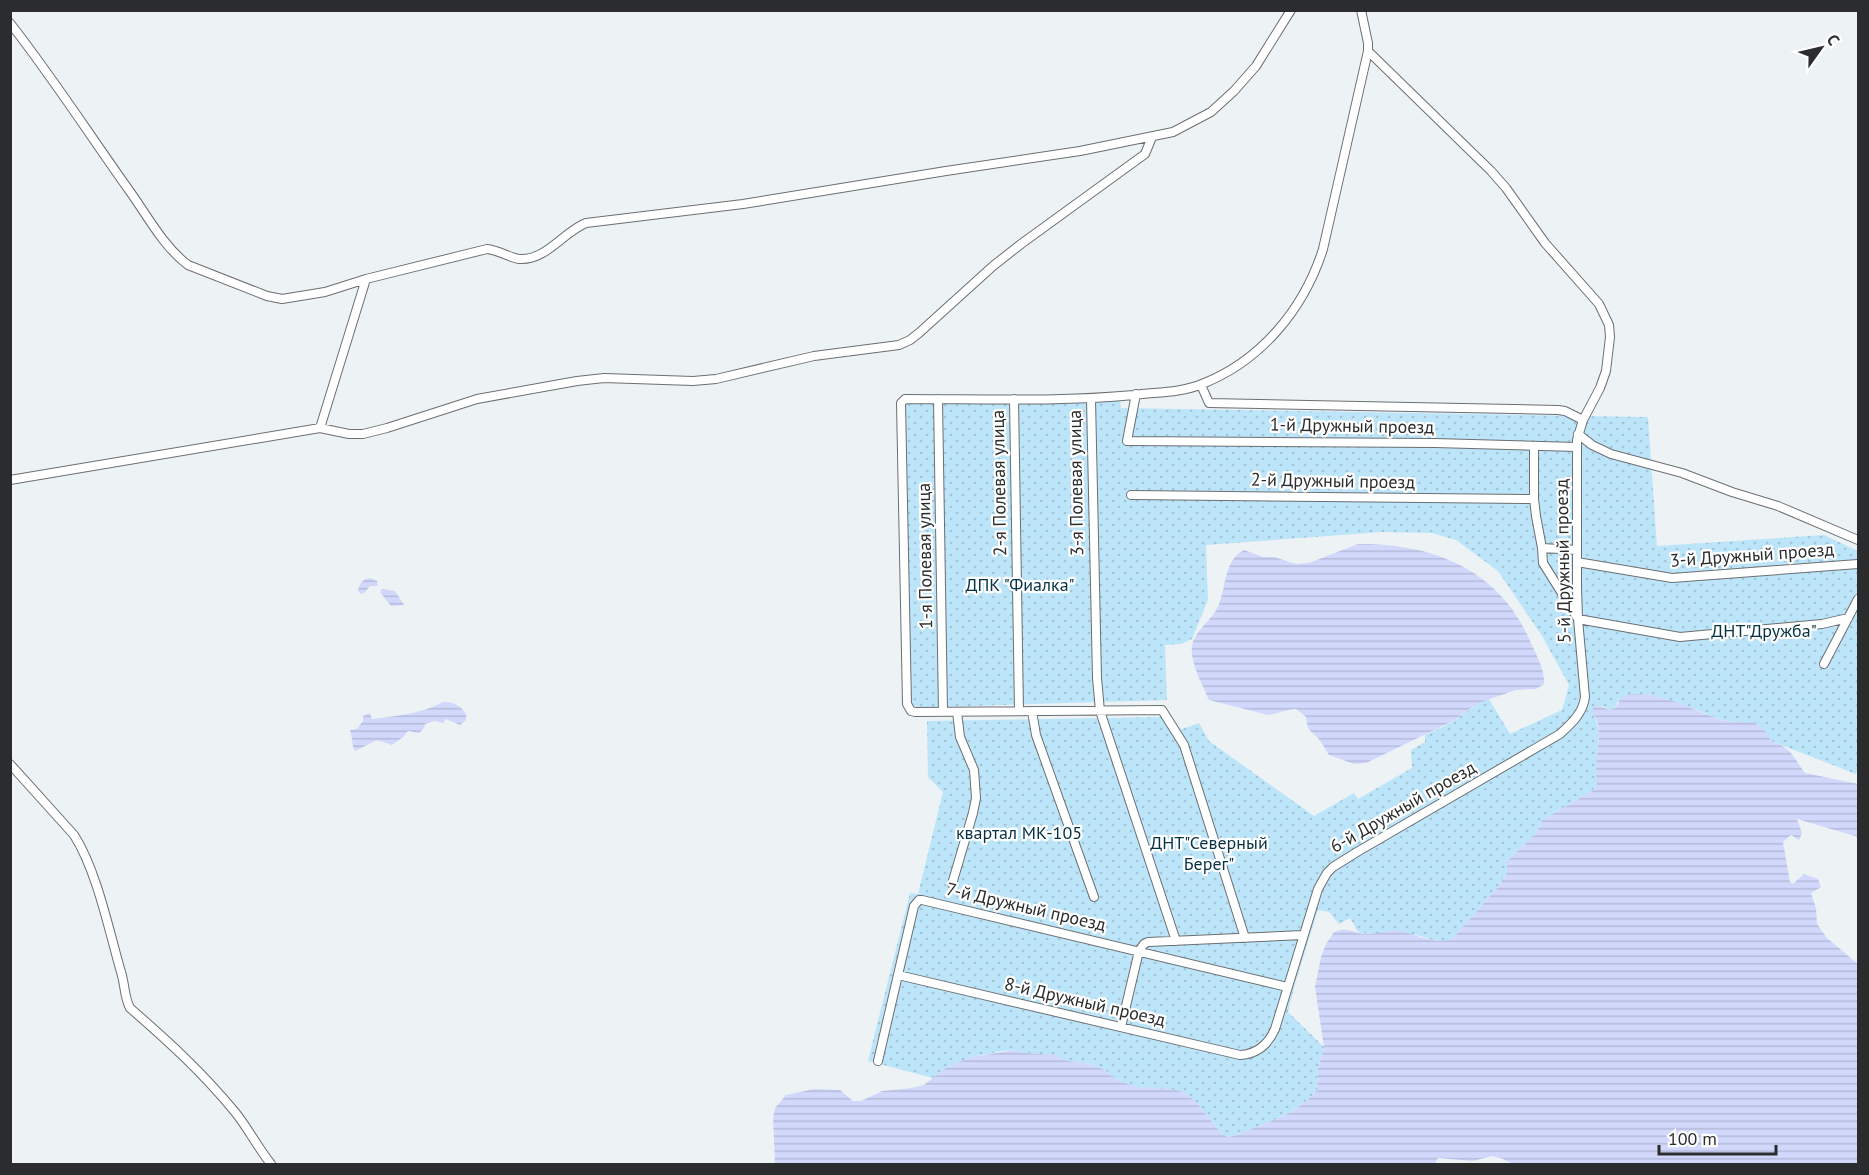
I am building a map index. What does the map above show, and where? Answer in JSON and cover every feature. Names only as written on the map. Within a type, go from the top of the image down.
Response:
[{"type":"street","points":[[10,23],[38,58],[104,156],[180,259],[188,266],[267,297],[282,299],[325,292],[366,279],[487,249],[520,259],[528,258],[549,249],[571,230],[586,223],[743,204],[1080,151],[1152,137],[1187,126],[1220,105],[1256,66],[1291,10]]},
{"type":"street","points":[[1245,938],[1184,745],[1162,710],[911,711],[907,704],[901,403],[905,399],[1091,399],[1174,392],[1201,385],[1229,370],[1267,342],[1287,320],[1307,287],[1319,260],[1329,226],[1368,51],[1360,10]]},
{"type":"street","name":"5-й Дружный проезд","points":[[1368,51],[1474,152],[1506,188],[1545,243],[1589,292],[1605,314],[1609,325],[1606,370],[1600,388],[1583,420],[1578,434],[1577,447],[1578,619],[1585,702]]},
{"type":"street","points":[[10,480],[320,428],[349,434],[363,434],[477,399],[577,381],[604,378],[693,381],[716,379],[814,356],[899,345],[919,333],[993,266],[1021,244],[1145,154],[1152,137]]},
{"type":"street","points":[[320,428],[366,279]]},
{"type":"street","points":[[1201,385],[1209,403],[1558,410],[1583,420]]},
{"type":"street","name":"1-й Дружный проезд","points":[[1136,394],[1127,441],[1577,447]]},
{"type":"street","name":"1-я Полевая улица","points":[[939,399],[944,712]]},
{"type":"street","name":"2-я Полевая улица","points":[[1014,399],[1019,711]]},
{"type":"street","name":"3-я Полевая улица","points":[[1091,399],[1097,678],[1100,711],[1176,941]]},
{"type":"street","points":[[1578,434],[1611,454],[1682,473],[1778,506],[1858,540]]},
{"type":"street","points":[[1534,446],[1534,499],[1545,568],[1578,619],[1680,637],[1822,624],[1848,618]]},
{"type":"street","name":"2-й Дружный проезд","points":[[1131,495],[1534,499]]},
{"type":"street","points":[[1542,548],[1577,550]]},
{"type":"street","name":"3-й Дружный проезд","points":[[1577,562],[1672,578],[1858,564]]},
{"type":"street","points":[[1824,664],[1858,599]]},
{"type":"street","name":"6-й Дружный проезд","points":[[1263,1047],[1275,1029],[1302,935],[1321,881],[1333,867],[1560,734],[1578,716],[1585,702]]},
{"type":"street","points":[[952,884],[976,798],[974,770],[960,737],[957,711]]},
{"type":"street","points":[[1032,711],[1036,735],[1094,897]]},
{"type":"street","points":[[10,764],[74,835],[80,845],[98,890],[130,1008],[210,1082],[246,1125],[271,1164]]},
{"type":"street","name":"7-й Дружный проезд","points":[[878,1060],[914,906],[919,900],[1287,987]]},
{"type":"street","points":[[1121,1027],[1139,951],[1144,944],[1302,935]]},
{"type":"street","name":"8-й Дружный проезд","points":[[898,975],[1240,1054],[1249,1054],[1263,1047]]},
{"type":"green space","points":[[903,395],[1088,396],[1120,400],[1121,408],[1648,417],[1657,546],[1824,535],[1858,551],[1858,768],[1856,774],[1771,741],[1767,733],[1754,722],[1721,720],[1651,695],[1617,702],[1615,708],[1610,710],[1602,706],[1594,716],[1599,734],[1597,785],[1592,791],[1542,820],[1536,834],[1507,861],[1507,872],[1498,887],[1453,938],[1439,941],[1409,934],[1358,932],[1350,918],[1339,924],[1329,912],[1318,910],[1288,1012],[1324,1047],[1318,1069],[1317,1090],[1300,1106],[1267,1123],[1234,1136],[1228,1137],[1222,1134],[1195,1101],[1183,1092],[1137,1087],[1122,1082],[1105,1070],[1091,1064],[1067,1061],[1055,1055],[1024,1053],[1015,1050],[1003,1051],[972,1057],[947,1067],[933,1078],[868,1061],[910,893],[918,894],[943,792],[928,777],[927,721],[1162,717],[1171,733],[1199,723],[1209,741],[1314,816],[1354,793],[1358,799],[1412,768],[1411,750],[1425,742],[1425,735],[1452,722],[1480,703],[1489,699],[1510,734],[1562,710],[1569,685],[1542,636],[1498,571],[1456,540],[1432,533],[1382,532],[1206,545],[1208,600],[1192,639],[1181,644],[1165,645],[1167,700],[903,708],[897,401]]},
{"type":"shaded area","points":[[1358,544],[1385,545],[1437,555],[1482,578],[1501,595],[1517,616],[1540,662],[1544,684],[1536,689],[1516,690],[1484,701],[1453,721],[1366,763],[1354,764],[1329,755],[1309,729],[1306,717],[1296,709],[1268,715],[1209,700],[1195,667],[1192,647],[1195,637],[1219,604],[1228,570],[1237,555],[1244,550],[1263,557],[1274,557],[1296,564],[1309,563]]},
{"type":"shaded area","points":[[370,578],[377,581],[378,586],[370,586],[361,594],[358,591],[360,584],[363,580]]},
{"type":"shaded area","points":[[382,589],[395,591],[404,605],[391,606],[380,592]]},
{"type":"shaded area","points":[[1630,694],[1651,695],[1676,702],[1721,720],[1754,722],[1767,733],[1771,741],[1788,750],[1805,773],[1858,784],[1858,837],[1797,819],[1802,833],[1799,840],[1791,835],[1783,842],[1790,882],[1793,884],[1804,874],[1818,879],[1821,887],[1811,893],[1816,908],[1817,924],[1827,938],[1858,964],[1858,1164],[1513,1164],[1492,1156],[1473,1161],[1438,1158],[1435,1164],[775,1164],[773,1118],[775,1108],[786,1095],[814,1089],[840,1090],[853,1101],[861,1101],[882,1091],[924,1085],[947,1067],[972,1057],[1015,1050],[1024,1053],[1055,1055],[1067,1061],[1091,1064],[1105,1070],[1122,1082],[1137,1087],[1183,1092],[1195,1101],[1222,1134],[1228,1137],[1290,1112],[1309,1099],[1317,1090],[1318,1069],[1324,1047],[1315,987],[1321,957],[1334,932],[1348,930],[1370,934],[1395,931],[1440,941],[1453,938],[1498,887],[1507,872],[1507,861],[1536,834],[1542,820],[1592,791],[1597,785],[1596,764],[1599,737],[1598,724],[1592,710],[1596,705],[1610,710],[1615,708],[1622,697]]},
{"type":"shaded area","points":[[443,702],[459,706],[466,714],[466,720],[460,725],[446,719],[443,723],[435,721],[425,724],[419,733],[408,731],[392,745],[377,740],[355,751],[350,730],[357,729],[363,721],[363,716],[370,713],[372,719],[408,714]]},
{"type":"park label","name":"ДПК \"Фиалка\"","points":[[1020,585]]},
{"type":"park label","name":"ДНТ\"Дружба\"","points":[[1764,631]]},
{"type":"park label","name":"квартал МК-105","points":[[1019,833]]},
{"type":"park label","name":"ДНТ\"Северный Берег\"","points":[[1209,853]]}]
